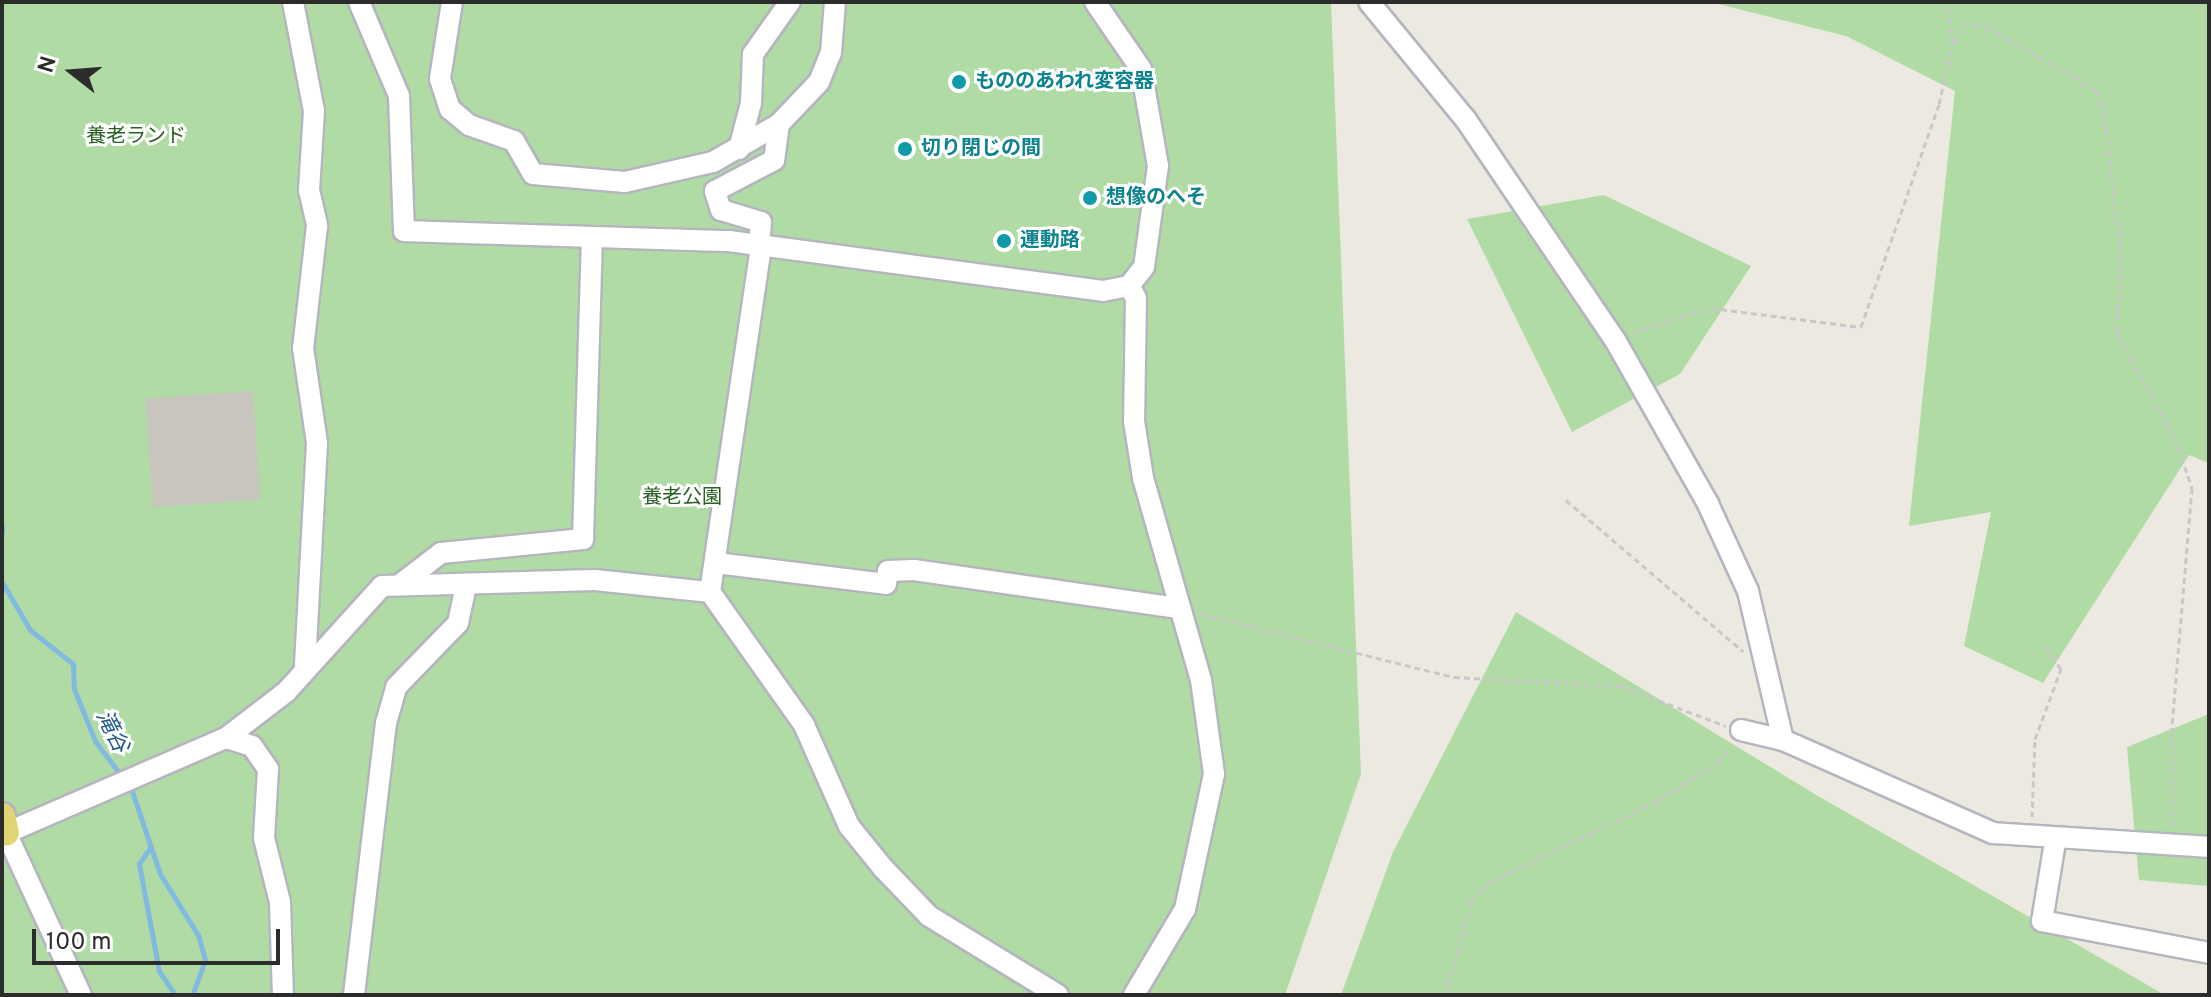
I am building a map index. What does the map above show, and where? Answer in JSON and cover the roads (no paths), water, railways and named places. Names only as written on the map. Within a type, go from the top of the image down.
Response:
[{"type":"street","points":[[293,2],[314,111],[309,190],[317,226],[303,348],[317,443],[305,665]]},
{"type":"street","points":[[359,2],[399,96],[404,231],[580,232],[592,242],[760,240],[1064,290],[1129,286]]},
{"type":"street","points":[[452,2],[440,66],[450,109],[469,125],[514,141],[533,174],[625,182],[674,175],[739,149],[779,124],[819,82],[831,53],[835,2]]},
{"type":"street","points":[[739,149],[751,103],[753,54],[790,2]]},
{"type":"street","points":[[1095,2],[1141,69],[1157,151],[1153,239],[1129,286]]},
{"type":"street","points":[[1369,2],[1466,120],[1615,340],[1734,556],[1769,671],[1783,740]]},
{"type":"street","points":[[779,124],[774,160],[715,191],[721,210],[761,222],[710,592],[804,725],[849,826],[883,868],[929,916],[1058,995]]},
{"type":"street","points":[[402,583],[441,553],[583,539],[592,242]]},
{"type":"street","points":[[1129,286],[1136,298],[1134,421],[1143,478],[1201,680],[1214,774],[1185,909],[1134,995]]},
{"type":"street","points":[[716,563],[886,584],[888,571],[914,570],[1178,608]]},
{"type":"street","points":[[81,995],[4,824],[91,802],[226,738],[286,692],[305,665],[382,586],[402,583],[466,586],[595,580],[710,592]]},
{"type":"street","points":[[354,995],[386,723],[396,687],[458,623],[466,586]]},
{"type":"street","points":[[1741,730],[1783,740],[1949,817],[2033,839],[2209,847]]},
{"type":"street","points":[[226,738],[252,746],[268,769],[264,838],[280,902],[283,995]]},
{"type":"street","points":[[2055,842],[2042,921],[2209,953]]},
{"type":"waterway","name":"滝谷","points":[[2,526],[2,532]]},
{"type":"waterway","name":"滝谷","points":[[2,582],[30,630],[73,664],[74,689],[95,741],[123,778]]},
{"type":"waterway","name":"滝谷","points":[[130,785],[160,874],[198,935],[205,960],[192,995]]},
{"type":"waterway","points":[[149,849],[139,864],[159,971],[175,995]]},
{"type":"place","name":"もののあわれ変容器","points":[[959,82]]},
{"type":"place","name":"切り閉じの間","points":[[905,149]]},
{"type":"place","name":"想像のへそ","points":[[1090,198]]},
{"type":"place","name":"運動路","points":[[1004,241]]},
{"type":"park label","name":"養老ランド","points":[[136,137]]},
{"type":"park label","name":"養老公園","points":[[682,498]]}]
